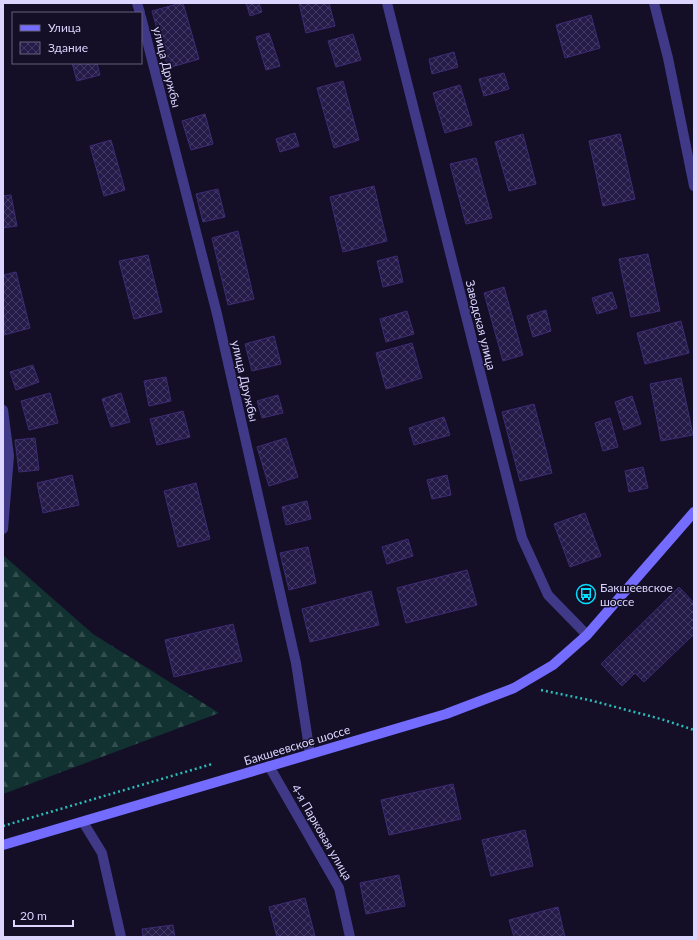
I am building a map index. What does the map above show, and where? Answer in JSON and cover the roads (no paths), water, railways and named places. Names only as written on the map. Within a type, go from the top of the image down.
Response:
[{"type":"street","name":"Заводская улица","points":[[387,3],[522,538],[548,595],[587,635]]},
{"type":"street","points":[[654,3],[668,58],[694,186]]},
{"type":"street","name":"улица Дружбы","points":[[142,21],[220,329],[296,663],[310,754]]},
{"type":"street","points":[[3,410],[9,456],[3,529]]},
{"type":"street","name":"Бакшеевское шоссе","points":[[3,845],[446,714],[514,688],[553,665],[587,635],[694,512]]},
{"type":"street","name":"4-я Парковая улица","points":[[269,766],[339,888],[350,937]]},
{"type":"street","points":[[83,822],[102,853],[121,937]]},
{"type":"place","name":"Бакшеевское шоссе","points":[[586,594]]}]
